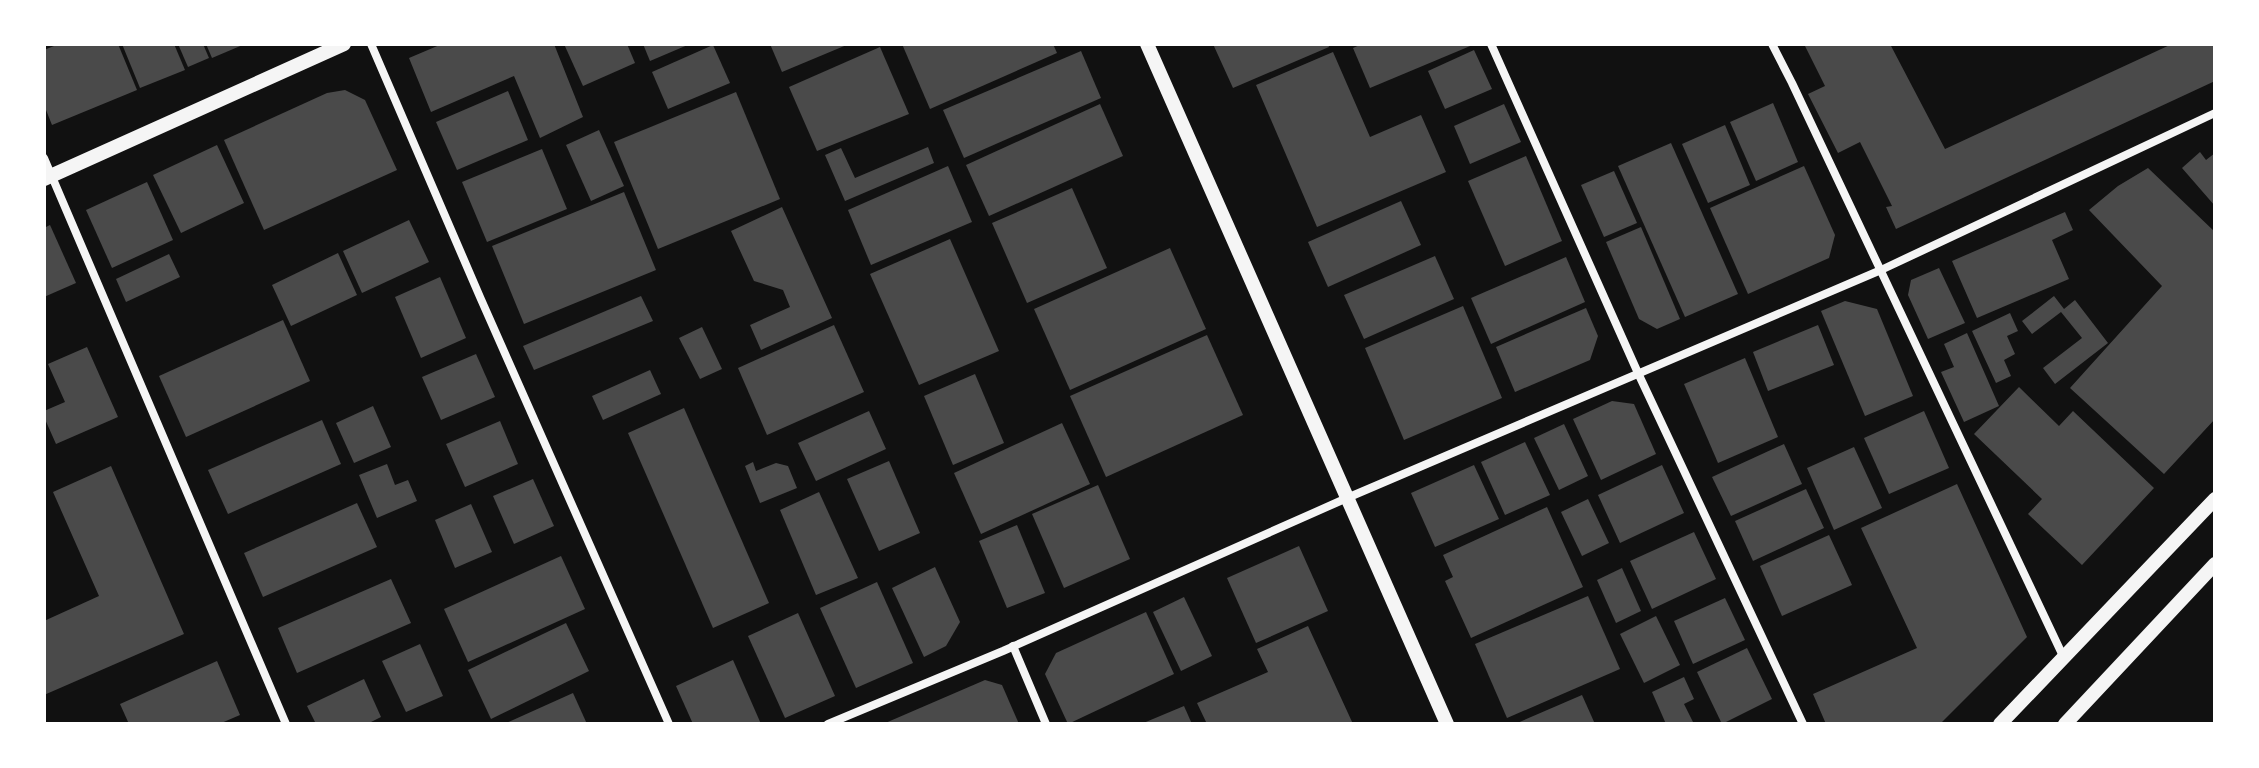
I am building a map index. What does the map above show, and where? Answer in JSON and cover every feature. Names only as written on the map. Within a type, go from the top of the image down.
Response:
[{"type":"street","points":[[48,178],[344,44]]},
{"type":"street","points":[[371,44],[669,724]]},
{"type":"street","points":[[1147,44],[1447,724]]},
{"type":"street","points":[[1491,44],[1638,373],[1803,724]]},
{"type":"street","points":[[1772,44],[2063,656]]},
{"type":"street","points":[[828,724],[1881,270],[2215,113]]},
{"type":"street","points":[[44,158],[48,178],[286,724]]},
{"type":"street","points":[[2000,724],[2215,499]]},
{"type":"street","points":[[2065,724],[2215,564]]},
{"type":"street","points":[[1013,646],[1046,724]]},
{"type":"building","points":[[59,44],[118,44],[137,90],[52,125],[44,105],[44,50]]},
{"type":"building","points":[[122,44],[174,44],[185,70],[140,88]]},
{"type":"building","points":[[178,44],[203,44],[209,58],[188,67]]},
{"type":"building","points":[[206,44],[245,44],[212,58]]},
{"type":"building","points":[[442,44],[554,44],[583,117],[540,138],[514,76],[431,112],[409,58]]},
{"type":"building","points":[[564,44],[627,44],[635,63],[583,86]]},
{"type":"building","points":[[643,44],[690,44],[650,61]]},
{"type":"building","points":[[770,44],[849,44],[782,72]]},
{"type":"building","points":[[902,44],[1053,44],[1057,53],[930,109]]},
{"type":"building","points":[[1213,44],[1328,44],[1329,47],[1233,88]]},
{"type":"building","points":[[1362,44],[1475,44],[1370,88],[1353,48]]},
{"type":"building","points":[[1804,44],[1890,44],[1945,149],[2172,44],[2215,44],[2215,81],[1896,229],[1886,207],[1892,206],[1860,142],[1838,153],[1808,94],[1825,86]]},
{"type":"building","points":[[713,45],[730,83],[668,109],[652,72]]},
{"type":"building","points":[[880,47],[909,114],[817,151],[789,87]]},
{"type":"building","points":[[1474,50],[1492,89],[1445,109],[1428,71]]},
{"type":"building","points":[[1081,51],[1101,98],[964,158],[943,110]]},
{"type":"building","points":[[1333,52],[1370,137],[1421,115],[1446,172],[1317,227],[1256,85]]},
{"type":"building","points":[[345,90],[365,100],[397,170],[264,230],[224,140],[327,93]]},
{"type":"building","points":[[508,91],[528,140],[457,170],[436,122]]},
{"type":"building","points":[[736,92],[780,199],[658,249],[614,142]]},
{"type":"building","points":[[1773,103],[1798,162],[1756,181],[1730,122]]},
{"type":"building","points":[[1100,104],[1123,156],[989,216],[966,165]]},
{"type":"building","points":[[1504,104],[1521,142],[1470,164],[1454,126]]},
{"type":"building","points":[[1725,125],[1750,185],[1708,203],[1682,144]]},
{"type":"building","points":[[599,130],[624,186],[591,201],[566,145]]},
{"type":"building","points":[[1671,143],[1738,294],[1685,317],[1618,166]]},
{"type":"building","points":[[217,145],[244,203],[181,233],[153,175]]},
{"type":"building","points":[[928,147],[934,163],[845,201],[825,155],[841,148],[855,178]]},
{"type":"building","points":[[542,149],[567,209],[487,242],[462,182]]},
{"type":"building","points":[[2200,152],[2206,160],[2215,153],[2215,206],[2182,168]]},
{"type":"building","points":[[1526,156],[1562,241],[1505,266],[1468,181]]},
{"type":"building","points":[[948,166],[972,222],[871,265],[848,210]]},
{"type":"building","points":[[1804,166],[1835,235],[1829,258],[1748,294],[1710,208]]},
{"type":"building","points":[[2148,168],[2215,232],[2215,419],[2164,474],[2070,388],[2162,286],[2089,210],[2118,186]]},
{"type":"building","points":[[1614,171],[1637,223],[1604,237],[1581,185]]},
{"type":"building","points":[[147,182],[173,240],[112,268],[86,210]]},
{"type":"building","points":[[1072,188],[1107,268],[1027,303],[992,223]]},
{"type":"building","points":[[624,192],[656,270],[524,324],[492,246]]},
{"type":"building","points":[[1401,201],[1421,245],[1328,287],[1308,242]]},
{"type":"building","points":[[782,207],[832,318],[761,350],[750,325],[790,307],[783,290],[754,281],[731,231]]},
{"type":"building","points":[[2065,212],[2073,230],[2052,240],[2069,279],[1977,318],[1952,261]]},
{"type":"building","points":[[409,220],[429,262],[362,293],[343,251]]},
{"type":"building","points":[[50,225],[76,283],[44,297],[44,228]]},
{"type":"building","points":[[1641,227],[1680,319],[1657,329],[1639,319],[1606,242]]},
{"type":"building","points":[[950,239],[999,351],[919,385],[870,274]]},
{"type":"building","points":[[1170,248],[1206,329],[1070,390],[1034,309]]},
{"type":"building","points":[[338,253],[357,295],[291,326],[272,285]]},
{"type":"building","points":[[169,254],[180,277],[126,302],[116,279]]},
{"type":"building","points":[[1435,256],[1454,299],[1364,339],[1344,295]]},
{"type":"building","points":[[1566,257],[1585,302],[1491,344],[1471,298]]},
{"type":"building","points":[[1939,268],[1965,323],[1928,339],[1908,295],[1911,280]]},
{"type":"building","points":[[440,277],[466,338],[421,358],[395,297]]},
{"type":"building","points":[[641,296],[653,321],[534,370],[523,346]]},
{"type":"building","points":[[2054,296],[2064,309],[2075,300],[2108,343],[2055,384],[2043,368],[2082,338],[2061,312],[2032,334],[2022,321]]},
{"type":"building","points":[[1845,301],[1877,309],[1913,396],[1865,416],[1821,311]]},
{"type":"building","points":[[1463,306],[1502,398],[1404,440],[1365,348]]},
{"type":"building","points":[[1586,308],[1598,336],[1590,360],[1515,392],[1496,347]]},
{"type":"building","points":[[2010,313],[2018,331],[2007,336],[2015,354],[2004,360],[2011,376],[1996,383],[1972,331]]},
{"type":"building","points":[[283,320],[310,381],[186,437],[159,376]]},
{"type":"building","points":[[834,325],[864,392],[767,435],[738,368]]},
{"type":"building","points":[[1818,325],[1834,365],[1768,391],[1753,352]]},
{"type":"building","points":[[702,327],[722,369],[700,379],[679,338]]},
{"type":"building","points":[[1967,333],[1999,406],[1964,422],[1941,372],[1954,367],[1944,344]]},
{"type":"building","points":[[1207,335],[1243,415],[1106,477],[1070,396]]},
{"type":"building","points":[[87,347],[118,417],[56,444],[44,411],[65,402],[48,364]]},
{"type":"building","points":[[476,354],[495,397],[441,420],[422,377]]},
{"type":"building","points":[[1745,358],[1778,437],[1718,463],[1684,384]]},
{"type":"building","points":[[650,370],[661,394],[603,420],[592,396]]},
{"type":"building","points":[[975,374],[1004,443],[953,465],[924,396]]},
{"type":"building","points":[[2019,387],[2059,426],[2073,411],[2154,488],[2082,565],[2028,514],[2042,499],[1974,434]]},
{"type":"building","points":[[1612,401],[1634,404],[1656,454],[1601,480],[1573,419]]},
{"type":"building","points":[[373,406],[391,447],[354,463],[336,423]]},
{"type":"building","points":[[684,408],[769,603],[713,628],[628,433]]},
{"type":"building","points":[[869,411],[886,449],[816,481],[798,443]]},
{"type":"building","points":[[1924,411],[1949,468],[1889,494],[1864,438]]},
{"type":"building","points":[[322,420],[341,464],[228,514],[208,470]]},
{"type":"building","points":[[500,421],[518,464],[465,487],[446,444]]},
{"type":"building","points":[[1062,423],[1090,484],[981,534],[954,473]]},
{"type":"building","points":[[1564,424],[1588,476],[1559,490],[1534,438]]},
{"type":"building","points":[[1525,442],[1550,495],[1505,515],[1481,462]]},
{"type":"building","points":[[1784,444],[1802,484],[1731,516],[1712,477]]},
{"type":"building","points":[[1854,447],[1882,508],[1834,530],[1807,468]]},
{"type":"building","points":[[889,461],[920,533],[879,551],[847,479]]},
{"type":"building","points":[[753,462],[756,471],[776,463],[788,466],[797,488],[760,503],[745,466]]},
{"type":"building","points":[[387,464],[395,485],[408,480],[417,501],[377,518],[359,475]]},
{"type":"building","points":[[1474,465],[1499,519],[1435,547],[1411,493]]},
{"type":"building","points":[[1662,465],[1684,513],[1620,543],[1598,495]]},
{"type":"building","points":[[111,466],[184,634],[44,695],[44,621],[99,596],[53,492]]},
{"type":"building","points":[[533,479],[554,526],[514,544],[493,496]]},
{"type":"building","points":[[1957,484],[2027,637],[1940,724],[1826,724],[1813,694],[1917,648],[1861,528]]},
{"type":"building","points":[[1098,485],[1130,559],[1064,588],[1032,514]]},
{"type":"building","points":[[1806,489],[1824,528],[1753,561],[1735,521]]},
{"type":"building","points":[[819,492],[858,578],[816,595],[780,510]]},
{"type":"building","points":[[1588,499],[1609,543],[1582,556],[1561,512]]},
{"type":"building","points":[[357,503],[377,547],[263,597],[244,553]]},
{"type":"building","points":[[471,504],[492,552],[455,568],[435,520]]},
{"type":"building","points":[[1547,507],[1583,587],[1471,638],[1445,581],[1453,577],[1443,555]]},
{"type":"building","points":[[1017,525],[1045,593],[1007,608],[979,541]]},
{"type":"building","points":[[1694,532],[1716,579],[1652,609],[1630,561]]},
{"type":"building","points":[[1829,535],[1852,585],[1782,616],[1760,566]]},
{"type":"building","points":[[1299,546],[1328,611],[1256,643],[1227,578]]},
{"type":"building","points":[[561,556],[585,609],[468,662],[444,609]]},
{"type":"building","points":[[935,567],[960,622],[946,646],[924,657],[892,588]]},
{"type":"building","points":[[1622,568],[1641,611],[1616,623],[1597,580]]},
{"type":"building","points":[[391,579],[411,623],[297,673],[278,628]]},
{"type":"building","points":[[877,582],[913,663],[856,688],[820,608]]},
{"type":"building","points":[[1588,596],[1620,669],[1507,718],[1475,644]]},
{"type":"building","points":[[1184,597],[1212,656],[1181,671],[1153,612]]},
{"type":"building","points":[[1725,598],[1745,640],[1693,664],[1674,621]]},
{"type":"building","points":[[1146,612],[1174,674],[1068,724],[1045,674],[1056,653]]},
{"type":"building","points":[[798,613],[835,696],[785,718],[748,636]]},
{"type":"building","points":[[1656,616],[1680,665],[1644,683],[1620,634]]},
{"type":"building","points":[[566,623],[589,671],[491,719],[468,670]]},
{"type":"building","points":[[1308,626],[1353,724],[1207,724],[1197,703],[1268,672],[1257,649]]},
{"type":"building","points":[[420,644],[443,696],[406,712],[382,661]]},
{"type":"building","points":[[1747,648],[1772,699],[1722,724],[1697,672]]},
{"type":"building","points":[[733,660],[761,724],[693,724],[676,686]]},
{"type":"building","points":[[217,661],[240,715],[219,724],[129,724],[120,704]]},
{"type":"building","points":[[1684,677],[1694,699],[1684,704],[1694,724],[1666,724],[1652,692]]},
{"type":"building","points":[[364,679],[381,717],[367,724],[316,724],[307,706]]},
{"type":"building","points":[[985,680],[1002,685],[1019,724],[883,724]]},
{"type":"building","points":[[573,693],[587,724],[504,724]]},
{"type":"building","points":[[1582,695],[1595,724],[1515,724]]},
{"type":"building","points":[[1184,706],[1192,724],[1141,724]]}]
